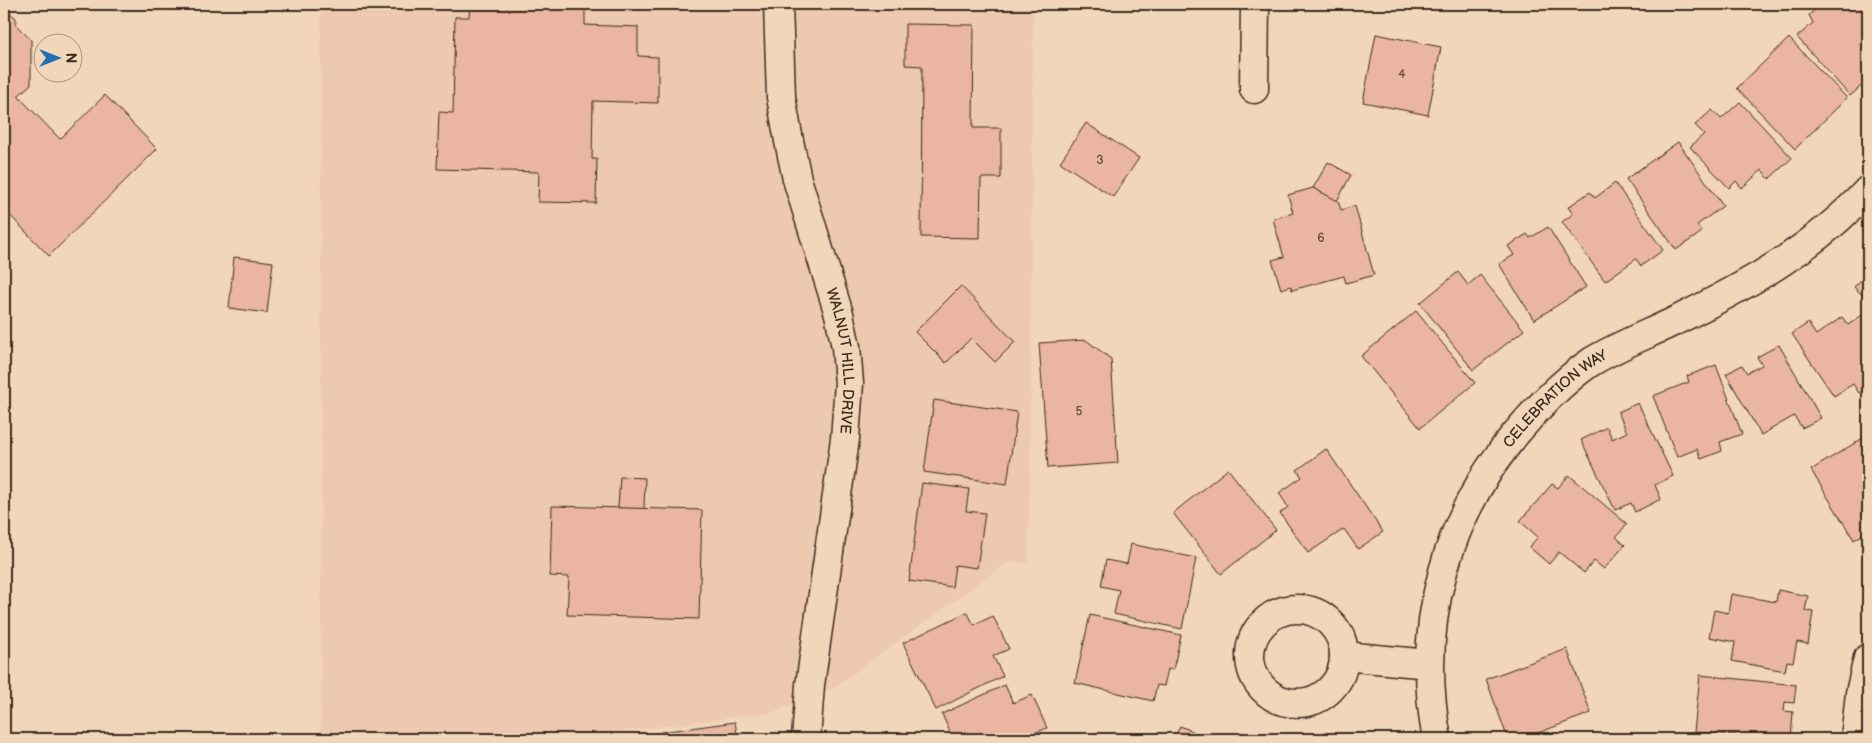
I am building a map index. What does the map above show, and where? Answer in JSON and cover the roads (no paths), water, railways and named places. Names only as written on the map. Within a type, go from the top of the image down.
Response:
[{"type":"street","name":"WALNUT HILL DRIVE","points":[[778,4],[782,97],[789,141],[798,179],[843,329],[849,382],[845,439],[810,685],[809,733]]},
{"type":"street","points":[[1254,89],[1255,4]]},
{"type":"street","name":"CELEBRATION WAY","points":[[1437,739],[1431,703],[1429,664],[1431,631],[1438,589],[1465,511],[1484,477],[1506,445],[1542,404],[1573,376],[1612,350],[1725,296],[1759,277],[1824,232],[1868,190]]},
{"type":"street","points":[[1344,656],[1429,664]]},
{"type":"street","points":[[1856,739],[1860,693],[1868,658]]}]
